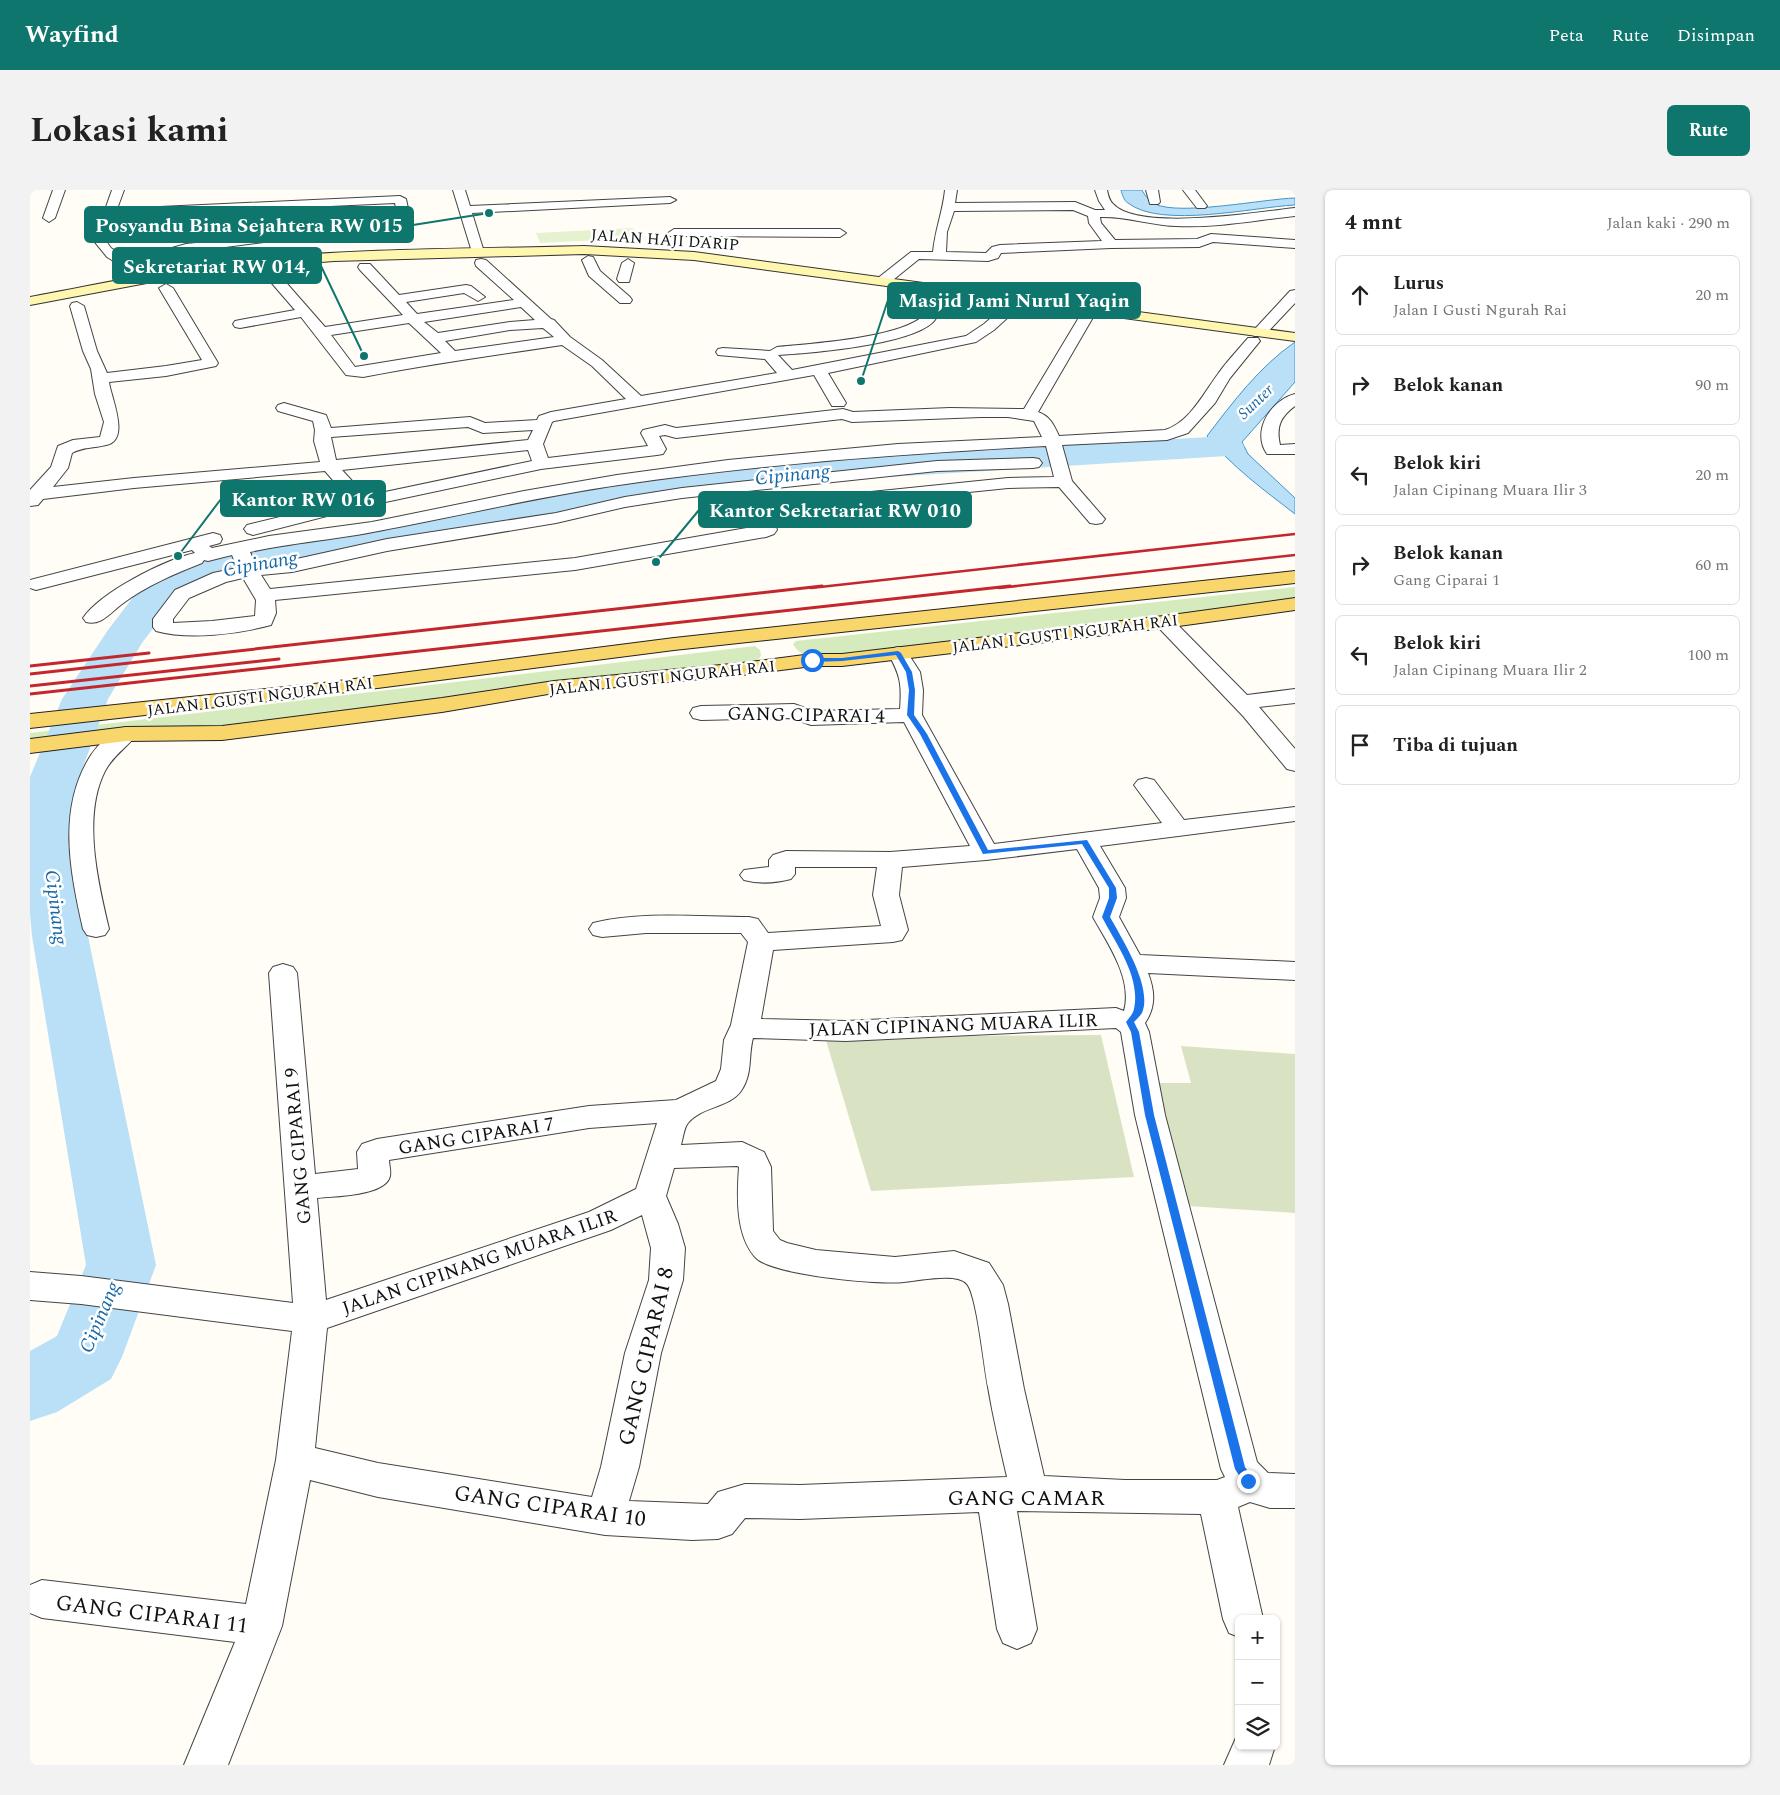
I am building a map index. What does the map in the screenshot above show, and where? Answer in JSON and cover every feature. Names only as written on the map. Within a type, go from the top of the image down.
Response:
[{"type":"main road","name":"JALAN HAJI DARIP","points":[[30,314],[166,288],[270,273],[584,250],[668,254],[883,281],[1014,305]]},
{"type":"main road","name":"JALAN HAJI DARIP","points":[[30,301],[145,279],[255,263],[382,254],[588,260],[736,273],[938,299],[1064,311],[1285,339],[1295,346]]},
{"type":"main road","name":"JALAN HAJI DARIP","points":[[1064,311],[1085,319],[1259,336]]},
{"type":"main road","name":"JALAN I GUSTI NGURAH RAI","points":[[30,720],[113,713],[323,689],[724,639],[1295,577]]},
{"type":"main road","name":"JALAN I GUSTI NGURAH RAI","points":[[30,746],[126,734],[222,733],[442,705],[554,687],[742,669],[812,660],[842,660],[1164,622],[1295,604]]},
{"type":"main road","points":[[812,630],[793,644],[796,650],[812,660]]},
{"type":"main road","points":[[724,639],[759,649],[762,656],[759,660],[742,669]]},
{"type":"street","points":[[48,218],[59,190]]},
{"type":"street","points":[[459,190],[479,257],[524,303],[549,323],[565,340],[597,363],[641,402],[668,430],[676,433],[843,414],[852,417],[993,412],[1029,414],[1042,419],[1064,482],[1096,519]]},
{"type":"street","points":[[939,256],[941,232],[952,190],[964,190]]},
{"type":"street","points":[[1101,190],[1104,202],[1108,207],[1117,212],[1151,221],[1176,224],[1234,220],[1295,212]]},
{"type":"street","points":[[1188,190],[1204,205]]},
{"type":"street","points":[[255,263],[258,256],[259,239],[265,222],[269,192]]},
{"type":"street","points":[[119,195],[109,213],[100,241],[102,247],[125,262],[145,279]]},
{"type":"street","points":[[464,210],[667,195],[677,244],[668,254]]},
{"type":"street","points":[[109,213],[400,200],[398,216],[407,232],[259,239],[182,248],[160,256],[125,262]]},
{"type":"street","points":[[38,203],[54,203]]},
{"type":"street","points":[[949,207],[1075,206],[1094,214],[1117,212]]},
{"type":"street","points":[[1094,214],[1095,223],[1111,244]]},
{"type":"street","points":[[673,224],[752,231],[840,233]]},
{"type":"street","points":[[102,230],[118,230]]},
{"type":"street","points":[[378,238],[382,254]]},
{"type":"street","points":[[883,281],[916,255],[988,257],[1000,249],[1111,244],[1199,243],[1211,238],[1295,244]]},
{"type":"street","points":[[588,260],[594,273],[625,300]]},
{"type":"street","points":[[624,279],[628,264]]},
{"type":"street","points":[[365,267],[413,319],[435,338],[451,356]]},
{"type":"street","points":[[270,273],[322,332],[349,370],[353,372],[565,340]]},
{"type":"street","points":[[101,378],[166,371],[211,363],[166,288]]},
{"type":"street","points":[[395,300],[466,289],[478,297]]},
{"type":"street","points":[[93,618],[111,601],[131,587],[202,549],[245,561],[292,566],[396,544],[556,518],[625,502],[682,493],[1055,452],[1167,435],[1182,430],[1209,400],[1224,376],[1295,294]]},
{"type":"street","points":[[777,351],[829,346],[906,330],[928,320],[938,299]]},
{"type":"street","points":[[322,332],[524,303]]},
{"type":"street","points":[[541,464],[535,444],[545,419],[641,402],[722,400],[789,376],[971,338],[989,327],[1014,305]]},
{"type":"street","points":[[32,497],[59,468],[64,450],[68,446],[99,443],[107,440],[112,422],[103,394],[99,369],[90,352],[76,306]]},
{"type":"street","points":[[240,324],[305,312]]},
{"type":"street","points":[[1029,414],[1085,319]]},
{"type":"street","points":[[1259,336],[1295,322]]},
{"type":"street","points":[[435,338],[510,326],[549,323]]},
{"type":"street","points":[[722,352],[771,356],[789,376]]},
{"type":"street","points":[[819,370],[838,403]]},
{"type":"street","points":[[1295,398],[1273,418],[1268,432],[1273,450],[1295,449]]},
{"type":"street","points":[[722,400],[736,426]]},
{"type":"street","points":[[284,408],[320,418],[323,424],[322,441],[329,465],[362,502]]},
{"type":"street","points":[[323,433],[470,422],[483,428],[543,424]]},
{"type":"street","points":[[32,586],[202,549],[362,502],[541,464],[657,450],[649,433],[668,430]]},
{"type":"street","points":[[32,497],[535,444]]},
{"type":"street","points":[[245,561],[266,595],[264,621],[188,629],[167,629],[163,627],[163,619],[182,594],[220,577],[245,561],[269,542],[372,527],[524,496],[617,480],[709,468],[880,450],[1055,452]]},
{"type":"street","points":[[765,519],[860,511],[863,509],[861,498],[1008,483],[1064,482]]},
{"type":"street","points":[[266,595],[594,562],[715,542],[742,534],[768,530],[765,519],[741,487]]},
{"type":"street","points":[[1164,622],[1241,702],[1295,764]]},
{"type":"street","points":[[898,653],[909,672],[912,690],[910,715],[923,734],[986,853]]},
{"type":"street","points":[[1241,702],[1295,696]]},
{"type":"street","name":"GANG CIPARAI 4","points":[[701,713],[794,711],[811,718],[910,715]]},
{"type":"street","points":[[96,929],[88,898],[80,842],[83,801],[92,772],[100,757],[115,741],[126,734]]},
{"type":"street","points":[[1146,785],[1176,827]]},
{"type":"street","points":[[753,875],[782,874],[782,860],[786,859],[890,860],[986,853],[1176,827],[1295,814]]},
{"type":"street","points":[[1084,841],[1112,888],[1113,898],[1106,917],[1130,962],[1140,993],[1138,1012],[1130,1022],[1135,1032],[1150,1115],[1240,1469],[1233,1489],[1243,1615]]},
{"type":"street","points":[[761,942],[893,934],[894,930],[886,896],[890,860]]},
{"type":"street","points":[[602,929],[654,925],[749,926],[761,942],[745,1028],[739,1034],[731,1082],[722,1092],[688,1105],[673,1120],[650,1196]]},
{"type":"street","points":[[1130,962],[1295,971]]},
{"type":"street","name":"GANG CIPARAI 9","points":[[282,973],[310,1319]]},
{"type":"street","name":"JALAN CIPINANG MUARA ILIR","points":[[745,1028],[846,1031],[1116,1018],[1130,1022]]},
{"type":"street","name":"GANG CIPARAI 7","points":[[299,1188],[371,1178],[374,1176],[373,1152],[377,1150],[589,1117],[680,1111]]},
{"type":"street","points":[[661,1157],[742,1154],[753,1160],[755,1167],[757,1233],[768,1249],[779,1255],[816,1263],[895,1270],[954,1264],[977,1272],[986,1285],[991,1304],[1006,1389],[1012,1494],[1005,1544],[1017,1629]]},
{"type":"street","name":"JALAN CIPINANG MUARA ILIR","points":[[30,1286],[81,1290],[310,1319],[600,1222],[650,1196]]},
{"type":"street","name":"GANG CIPARAI 8","points":[[605,1517],[620,1466],[643,1354],[666,1280],[668,1248],[662,1224],[650,1196]]},
{"type":"street","points":[[206,1765],[262,1626],[295,1460],[310,1319]]},
{"type":"street","name":"GANG CIPARAI 10","points":[[295,1460],[378,1480],[605,1517],[712,1522],[721,1518],[732,1504],[744,1501],[800,1502]]},
{"type":"street","points":[[1233,1489],[1295,1491]]},
{"type":"street","name":"GANG CAMAR","points":[[800,1502],[1012,1494],[1125,1497],[1233,1489]]},
{"type":"street","name":"GANG CIPARAI 11","points":[[42,1599],[262,1626]]},
{"type":"street","points":[[1246,1765],[1253,1750]]},
{"type":"green space","points":[[633,228],[641,238],[540,243],[536,233]]},
{"type":"green space","points":[[1295,587],[1295,604],[842,660],[814,658],[802,653],[793,644],[796,641]]},
{"type":"green space","points":[[755,646],[760,650],[761,656],[754,664],[442,705],[30,746],[30,733]]},
{"type":"green space","points":[[1101,1035],[1134,1177],[871,1191],[825,1037]]},
{"type":"green space","points":[[1181,1046],[1295,1054],[1295,1213],[1188,1206],[1152,1083],[1191,1083]]},
{"type":"water","points":[[1121,190],[1142,190],[1153,203],[1167,207],[1202,208],[1295,198],[1295,205],[1185,216],[1162,215],[1143,211],[1128,203],[1124,199]]},
{"type":"water","name":"Sunter","points":[[1295,342],[1295,382],[1242,442],[1248,454],[1295,498],[1295,514],[1238,468],[1207,436],[1258,374]]},
{"type":"waterway","name":"Cipinang","points":[[30,1389],[85,1357],[121,1265],[60,936],[49,842],[54,778],[85,699],[123,639],[152,601],[197,576],[248,561],[302,555],[645,489],[839,469],[1227,446]]},
{"type":"railway","points":[[811,588],[1295,534]]},
{"type":"railway","points":[[999,588],[1295,555]]},
{"type":"railway","points":[[30,674],[822,586]]},
{"type":"railway","points":[[30,694],[1010,586]]},
{"type":"railway","points":[[30,666],[149,653]]},
{"type":"railway","points":[[30,686],[279,659]]},
{"type":"place","name":"Posyandu Bina Sejahtera RW 015","points":[[489,213]]},
{"type":"place","name":"Sekretariat RW 014,","points":[[364,356]]},
{"type":"place","name":"Masjid Jami Nurul Yaqin","points":[[861,381]]},
{"type":"place","name":"Kantor RW 016","points":[[178,556]]},
{"type":"place","name":"Kantor Sekretariat RW 010","points":[[656,562]]},
{"type":"route","points":[[812,660],[842,660],[898,653],[909,672],[912,690],[910,715],[923,734],[986,853],[1084,841],[1112,888],[1113,898],[1106,917],[1130,962],[1140,993],[1138,1012],[1130,1022],[1135,1032],[1150,1115],[1240,1469],[1248,1481]]}]
